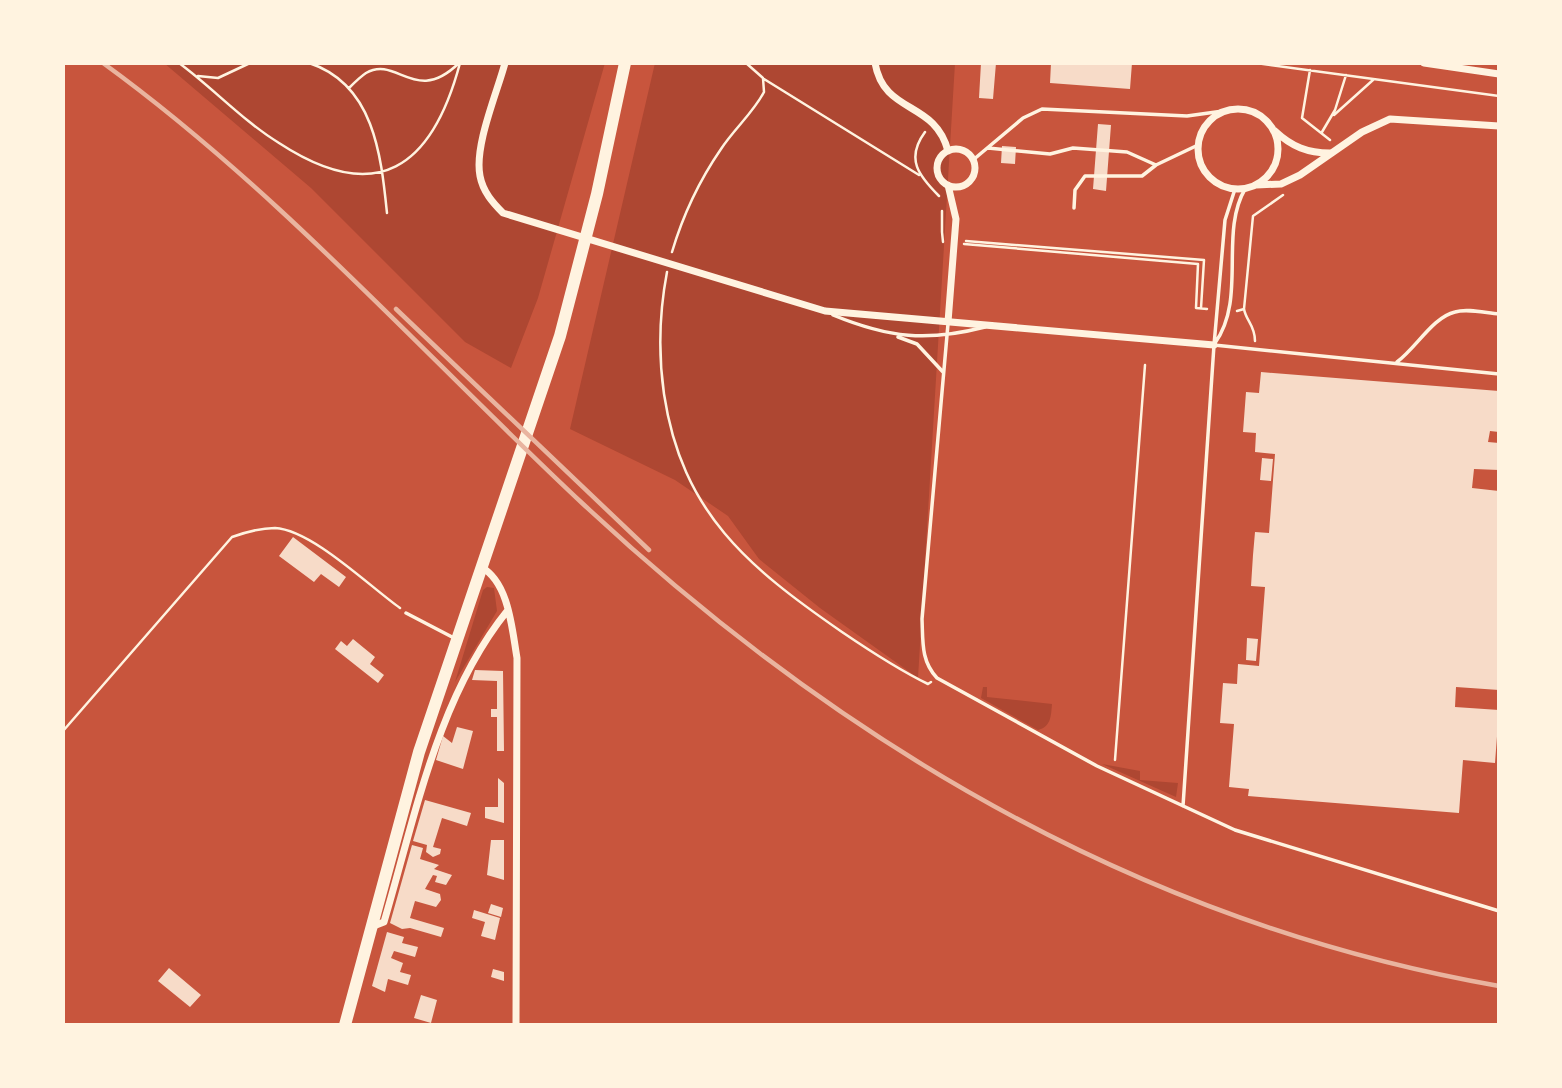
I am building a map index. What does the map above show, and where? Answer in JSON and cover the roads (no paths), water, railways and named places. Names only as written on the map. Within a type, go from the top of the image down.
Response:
[{"type":"main road","points":[[345,1025],[419,752],[560,336],[625,63]]},
{"type":"street","points":[[505,63],[480,152],[480,176],[489,200],[503,213],[825,311],[987,327],[1091,332],[1214,345]]},
{"type":"street","points":[[875,63],[881,82],[892,97],[933,121],[941,131],[948,151]]},
{"type":"street","points":[[1424,63],[1499,74]]},
{"type":"street","points":[[1331,153],[1312,153],[1290,144],[1250,111],[1237,109],[1223,111],[1206,125],[1198,145],[1198,156],[1207,175],[1225,187],[1245,189],[1256,185],[1281,184],[1331,153],[1362,132],[1390,119],[1499,126]]},
{"type":"street","points":[[1256,185],[1272,170],[1276,160],[1278,149],[1272,127]]},
{"type":"street","points":[[948,151],[937,166],[940,177],[948,185],[956,219],[948,322]]},
{"type":"street","points":[[948,151],[965,151],[973,160],[975,171],[970,181],[960,187],[948,185]]},
{"type":"street","points":[[481,567],[489,571],[508,610],[517,658],[516,1025]]},
{"type":"street","points":[[370,927],[384,922],[451,706],[469,666],[508,610]]},
{"type":"lane","points":[[973,160],[1023,118],[1042,109],[1187,116],[1223,111]]},
{"type":"lane","points":[[1074,208],[1075,190],[1085,176],[1142,176],[1156,165],[1198,145]]},
{"type":"lane","points":[[986,148],[1050,154],[1073,148],[1126,152],[1156,165]]},
{"type":"lane","points":[[1183,806],[1214,345],[1225,220],[1235,189]]},
{"type":"lane","points":[[1214,345],[1224,330],[1230,313],[1237,214],[1245,189]]},
{"type":"lane","points":[[825,311],[917,344],[932,356],[944,373]]},
{"type":"lane","points":[[1395,363],[1414,349],[1433,323],[1455,311],[1499,314]]},
{"type":"lane","points":[[948,322],[922,619],[923,655],[928,669],[937,678],[1097,766],[1235,830],[1499,911]]},
{"type":"lane","points":[[892,335],[948,337],[987,327]]},
{"type":"lane","points":[[1214,345],[1499,374]]},
{"type":"lane","points":[[407,613],[456,639]]},
{"type":"railway","points":[[103,63],[167,112],[290,219],[523,447],[681,591],[785,672],[893,746],[1005,812],[1122,870],[1243,918],[1369,957],[1499,986]]},
{"type":"railway","points":[[396,309],[649,550]]}]
